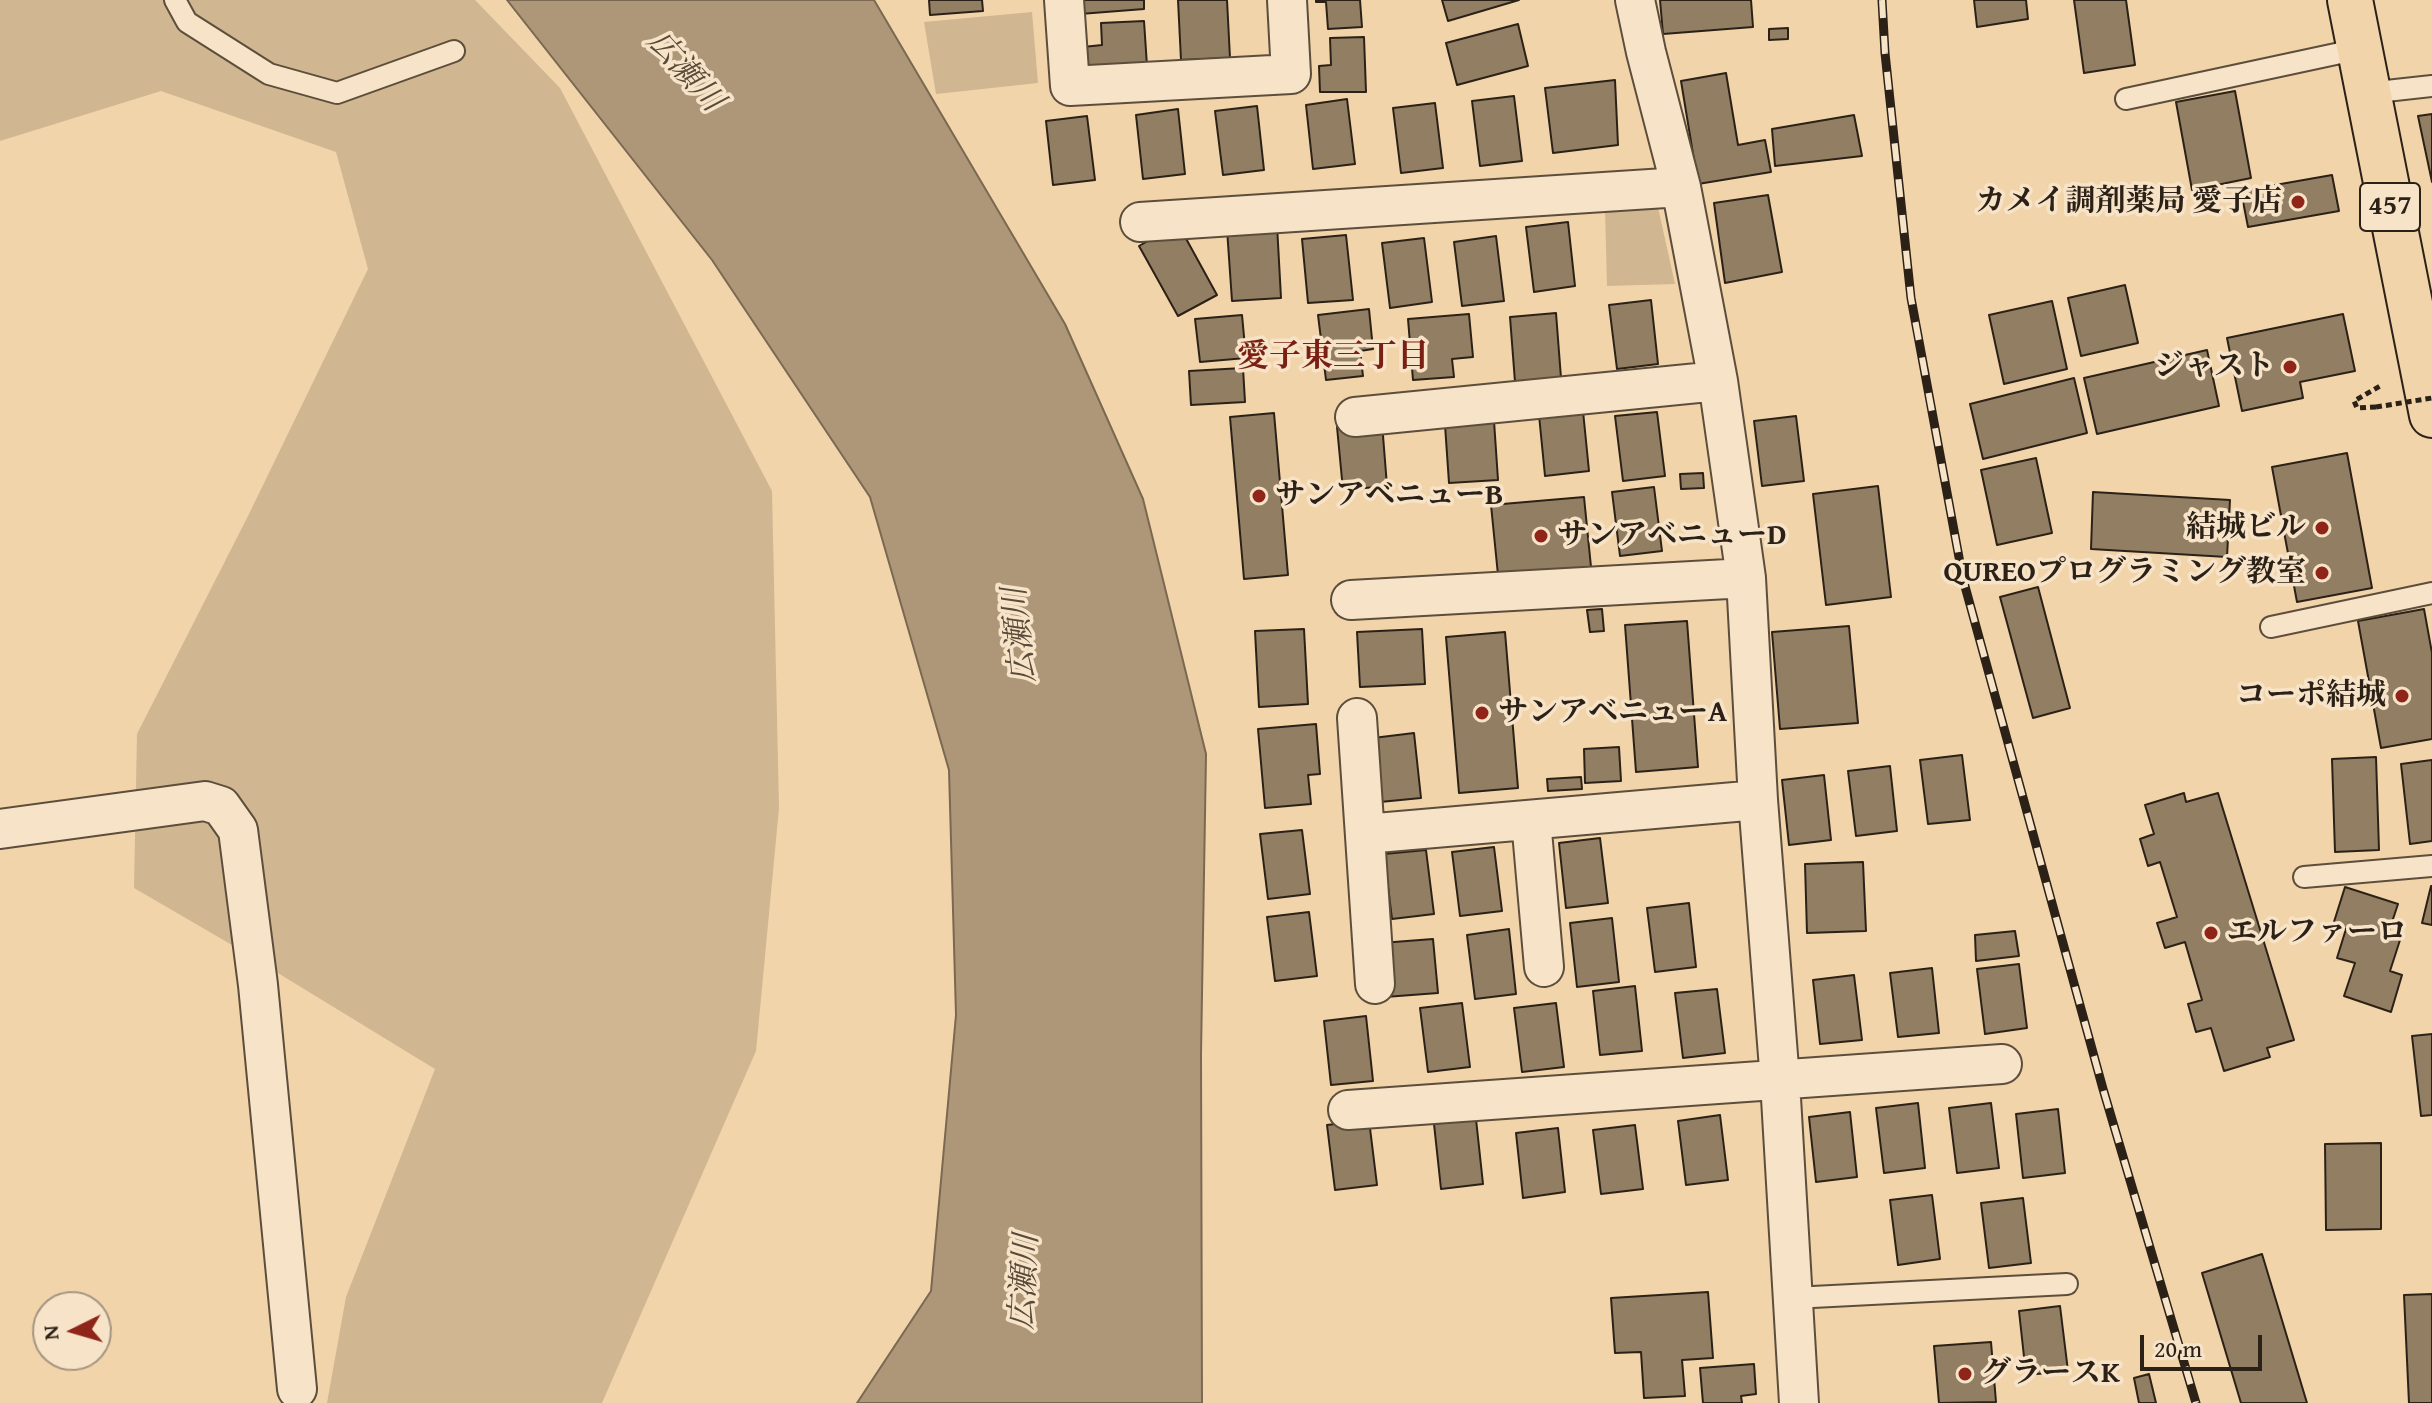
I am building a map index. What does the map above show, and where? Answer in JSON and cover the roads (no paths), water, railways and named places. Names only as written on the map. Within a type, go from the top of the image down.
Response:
[{"type":"highway","name":"457","points":[[2350,0],[2368,93],[2417,266],[2432,415]]},
{"type":"street","points":[[1064,0],[1070,86],[1291,74],[1287,0]]},
{"type":"street","points":[[1635,0],[1681,187],[1718,381],[1746,578],[1799,1403]]},
{"type":"street","points":[[1140,222],[1681,187]]},
{"type":"street","points":[[1355,417],[1718,381]]},
{"type":"street","points":[[1351,600],[1746,578]]},
{"type":"street","points":[[1357,718],[1375,984]]},
{"type":"street","points":[[1365,834],[1758,800]]},
{"type":"street","points":[[0,829],[205,801],[221,806],[238,830],[258,985],[297,1389]]},
{"type":"street","points":[[1531,820],[1544,967]]},
{"type":"street","points":[[1348,1110],[2002,1064]]},
{"type":"lane","points":[[175,0],[187,22],[269,74],[337,93],[454,51]]},
{"type":"lane","points":[[2126,99],[2359,49]]},
{"type":"lane","points":[[2368,93],[2432,86]]},
{"type":"lane","points":[[2271,627],[2432,593]]},
{"type":"lane","points":[[2304,877],[2432,866]]},
{"type":"lane","points":[[1793,1298],[2067,1284]]},
{"type":"water","name":"広瀬川","points":[[507,0],[874,0],[1065,324],[1143,499],[1206,754],[1201,1054],[1202,1403],[857,1403],[931,1291],[956,1015],[949,770],[870,497],[712,260]]},
{"type":"railway","points":[[1882,0],[1911,298],[1963,579],[2103,1089],[2196,1403]]},
{"type":"place","name":"カメイ調剤薬局 愛子店","points":[[2298,202]]},
{"type":"place","name":"ジャスト","points":[[2290,367]]},
{"type":"place","name":"サンアベニューB","points":[[1259,496]]},
{"type":"place","name":"結城ビル","points":[[2322,528]]},
{"type":"place","name":"サンアベニューD","points":[[1541,536]]},
{"type":"place","name":"QUREOプログラミング教室","points":[[2322,573]]},
{"type":"place","name":"コーポ結城","points":[[2402,696]]},
{"type":"place","name":"サンアベニューA","points":[[1482,713]]},
{"type":"place","name":"エルファーロ","points":[[2211,933]]},
{"type":"place","name":"グラースK","points":[[1965,1374]]},
{"type":"district","name":"愛子東三丁目","points":[[1333,358]]}]
